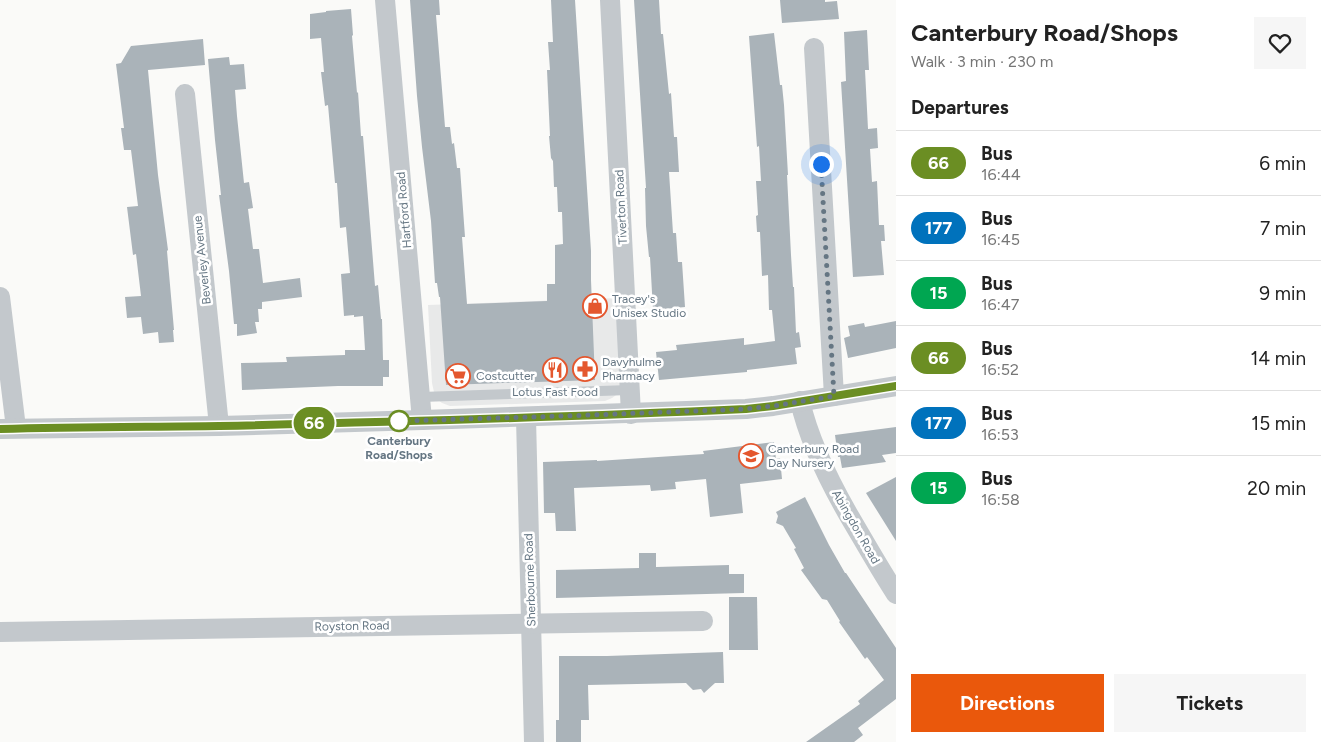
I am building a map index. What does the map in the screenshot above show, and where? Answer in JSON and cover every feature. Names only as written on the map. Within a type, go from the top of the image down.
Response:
[{"type":"street","name":"Hartford Road","points":[[385,0],[422,420]]},
{"type":"street","name":"Tiverton Road","points":[[610,0],[631,414]]},
{"type":"street","points":[[814,48],[834,396]]},
{"type":"street","name":"Beverley Avenue","points":[[185,94],[218,426]]},
{"type":"street","points":[[0,297],[8,429],[526,418],[746,409],[896,386]]},
{"type":"street","name":"Abingdon Road","points":[[800,402],[808,432],[833,487],[873,558],[896,594]]},
{"type":"street","name":"Sherbourne Road","points":[[526,418],[534,742]]},
{"type":"street","name":"Royston Road","points":[[0,632],[703,621]]},
{"type":"lane","points":[[421,397],[630,390]]},
{"type":"shaded area","points":[[619,298],[622,378],[619,393],[612,398],[605,401],[450,406],[437,399],[432,383],[428,305]]},
{"type":"building","points":[[410,0],[439,0],[440,15],[436,15],[445,127],[450,127],[457,168],[460,168],[465,237],[462,237],[467,304],[547,301],[547,284],[555,284],[555,245],[563,244],[562,212],[558,212],[557,187],[554,187],[553,161],[551,158],[549,136],[547,70],[550,70],[548,42],[553,42],[551,0],[575,0],[591,251],[595,380],[446,385],[440,297],[437,283],[435,283]]},
{"type":"building","points":[[634,0],[659,0],[661,34],[663,34],[669,94],[671,93],[674,137],[677,137],[679,172],[669,172],[673,233],[676,233],[678,262],[682,262],[685,307],[653,310],[646,226],[646,188]]},
{"type":"building","points":[[780,0],[837,1],[839,19],[782,23]]},
{"type":"building","points":[[351,9],[375,286],[378,285],[382,319],[383,360],[389,360],[389,377],[383,377],[383,386],[242,390],[241,363],[287,362],[286,357],[345,355],[345,350],[365,350],[363,316],[344,316],[341,274],[350,273],[346,227],[340,228],[328,105],[325,106],[321,72],[324,72],[321,38],[310,39],[310,14]]},
{"type":"building","points":[[867,30],[869,70],[865,70],[868,129],[877,128],[878,148],[870,149],[872,182],[877,181],[879,225],[884,225],[885,241],[881,241],[884,275],[853,277],[841,82],[846,81],[844,32]]},
{"type":"building","points":[[774,33],[784,105],[796,333],[799,332],[801,347],[795,348],[797,364],[747,370],[747,372],[659,380],[656,352],[677,350],[676,345],[744,338],[744,345],[775,341],[772,310],[769,310],[768,275],[762,276],[760,232],[757,232],[756,181],[761,181],[749,36]]},
{"type":"building","points":[[203,39],[205,65],[148,70],[158,175],[168,250],[174,330],[174,342],[159,343],[158,332],[143,334],[141,317],[127,318],[125,297],[141,296],[136,254],[133,255],[127,207],[138,206],[131,150],[124,150],[121,128],[124,128],[116,64],[121,63],[131,46]]},
{"type":"building","points":[[229,57],[230,65],[244,64],[246,89],[235,90],[237,116],[244,183],[249,182],[253,208],[248,209],[253,249],[259,249],[263,283],[300,278],[302,297],[262,302],[262,309],[258,309],[259,322],[255,322],[257,333],[237,336],[237,324],[234,324],[219,195],[221,195],[208,59]]},
{"type":"building","points":[[896,321],[896,348],[848,358],[844,338],[850,336],[848,326],[864,323],[865,327]]},
{"type":"building","points":[[896,427],[896,453],[882,455],[886,462],[842,468],[840,457],[838,457],[835,435]]},
{"type":"building","points":[[774,442],[776,459],[780,458],[782,479],[740,484],[743,513],[710,517],[706,479],[675,482],[676,489],[651,491],[650,485],[574,488],[576,531],[556,531],[555,513],[544,513],[543,462],[597,461],[704,454],[703,451]]},
{"type":"building","points":[[896,477],[896,541],[866,493]]},
{"type":"building","points":[[805,497],[845,573],[896,648],[896,699],[858,728],[863,735],[854,742],[806,742],[860,704],[858,701],[884,680],[867,657],[865,659],[839,622],[827,600],[822,599],[801,570],[804,568],[794,549],[796,548],[783,526],[776,523],[778,516],[776,512]]},
{"type":"building","points":[[639,553],[656,553],[656,567],[729,565],[729,574],[744,574],[744,593],[556,598],[556,570],[639,568]]},
{"type":"building","points":[[729,597],[757,597],[758,650],[729,650]]},
{"type":"building","points":[[723,652],[724,683],[715,683],[704,693],[701,689],[693,690],[686,683],[588,685],[589,720],[581,720],[581,742],[556,742],[556,720],[559,720],[559,656]]},
{"type":"bus line","name":"66","points":[[0,429],[218,426],[746,409],[896,386]]},
{"type":"place","name":"Tracey's Unisex Studio","points":[[595,306]]},
{"type":"place","name":"Davyhulme Pharmacy","points":[[585,369]]},
{"type":"place","name":"Lotus Fast Food","points":[[555,370]]},
{"type":"place","name":"Costcutter","points":[[458,376]]},
{"type":"place","name":"Canterbury Road/Shops","points":[[399,421]]},
{"type":"place","name":"Canterbury Road Day Nursery","points":[[751,456]]},
{"type":"route","points":[[399,421],[746,409],[834,396],[821,164]]}]
